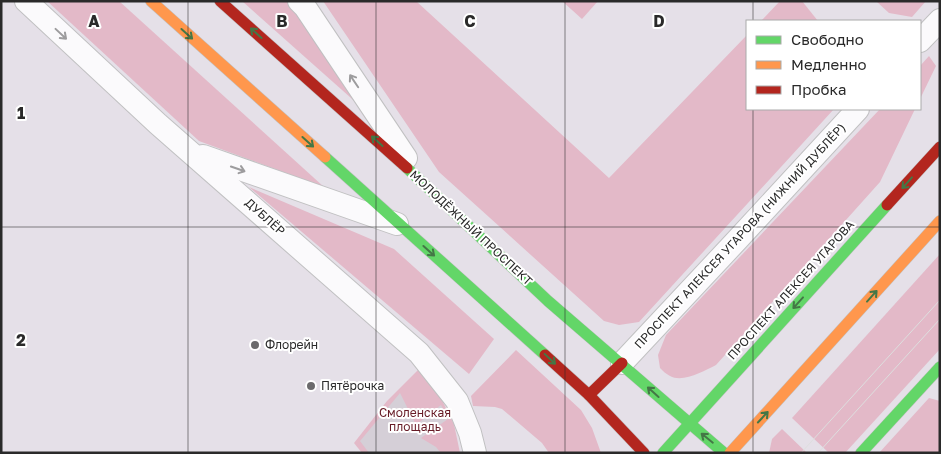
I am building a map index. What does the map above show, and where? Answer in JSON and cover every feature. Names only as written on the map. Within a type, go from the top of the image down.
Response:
[{"type":"main road","points":[[151,1],[589,396],[644,453]]},
{"type":"main road","name":"МОЛОДЁЖНЫЙ ПРОСПЕКТ","points":[[220,1],[421,180],[548,301],[724,453]]},
{"type":"main road","name":"ПРОСПЕКТ АЛЕКСЕЯ УГАРОВА","points":[[663,453],[940,147]]},
{"type":"main road","points":[[730,453],[940,221]]},
{"type":"main road","points":[[589,396],[622,363]]},
{"type":"main road","points":[[861,453],[940,367]]},
{"type":"street","name":"ДУБЛЁР","points":[[26,1],[158,124],[419,353],[457,401],[470,433],[475,453]]},
{"type":"street","points":[[299,1],[305,7],[421,180]]},
{"type":"street","points":[[921,40],[940,20]]},
{"type":"street","name":"ПРОСПЕКТ АЛЕКСЕЯ УГАРОВА (НИЖНИЙ ДУБЛЁР)","points":[[622,363],[857,110]]},
{"type":"street","points":[[192,152],[400,226]]},
{"type":"green space","points":[[47,1],[119,1],[324,187],[199,141]]},
{"type":"green space","points":[[242,1],[286,1],[299,12],[369,114]]},
{"type":"green space","points":[[323,1],[416,1],[609,178],[746,36],[746,110],[833,110],[639,322],[619,325],[604,321],[439,172]]},
{"type":"green space","points":[[562,1],[598,1],[582,19]]},
{"type":"green space","points":[[780,1],[802,1],[817,20],[762,20]]},
{"type":"green space","points":[[876,1],[926,1],[912,17],[889,13]]},
{"type":"green space","points":[[929,56],[936,66],[921,97],[921,65]]},
{"type":"green space","points":[[879,110],[915,110],[880,182],[716,365],[687,377],[675,378],[670,376],[660,368],[658,355],[666,335]]},
{"type":"green space","points":[[249,187],[394,249],[494,339],[469,374]]},
{"type":"green space","points":[[940,254],[940,349],[845,453],[829,453],[792,418]]},
{"type":"green space","points":[[516,350],[581,410],[592,428],[601,453],[549,453],[542,443],[502,409],[473,406],[471,396]]},
{"type":"green space","name":"Смоленская площадь","points":[[418,370],[433,383],[447,410],[454,424],[460,453],[362,453],[354,443],[387,401]]},
{"type":"green space","points":[[929,398],[940,401],[940,453],[879,453]]},
{"type":"green space","points":[[782,429],[807,453],[769,453],[772,439]]},
{"type":"shaded area","points":[[400,393],[416,425],[441,405],[448,419],[421,438],[436,447],[441,453],[369,453],[360,441]]},
{"type":"tram line","points":[[801,453],[940,300]]},
{"type":"tram line","points":[[818,453],[940,319]]},
{"type":"traffic: fast","points":[[325,157],[545,355]]},
{"type":"traffic: fast","points":[[407,168],[548,301],[724,453]]},
{"type":"traffic: fast","points":[[663,453],[887,205]]},
{"type":"traffic: fast","points":[[861,453],[940,367]]},
{"type":"traffic: slow","points":[[151,1],[325,157]]},
{"type":"traffic: slow","points":[[730,453],[940,221]]},
{"type":"traffic: jam","points":[[220,1],[407,168]]},
{"type":"traffic: jam","points":[[887,205],[940,147]]},
{"type":"traffic: jam","points":[[545,355],[589,395],[644,453]]},
{"type":"traffic: jam","points":[[589,395],[622,363]]},
{"type":"place","name":"Флорейн","points":[[255,345]]},
{"type":"place","name":"Пятёрочка","points":[[311,386]]}]
